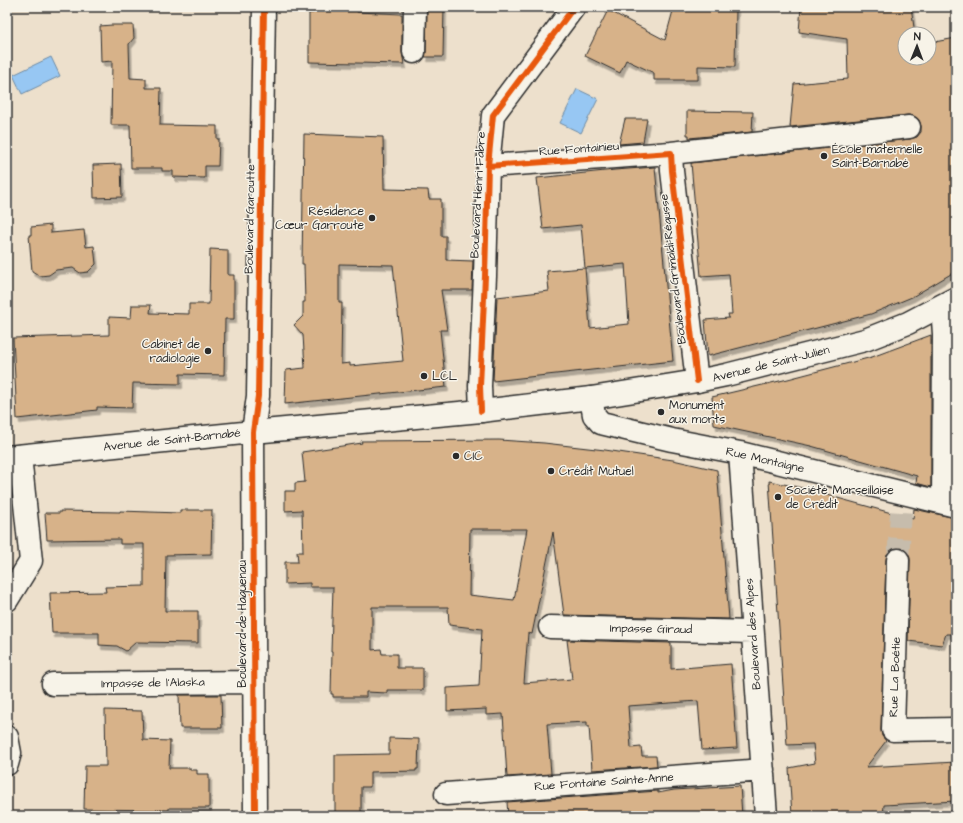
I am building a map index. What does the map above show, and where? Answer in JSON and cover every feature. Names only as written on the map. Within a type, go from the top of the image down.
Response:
[{"type":"street","name":"Boulevard Garoutte","points":[[253,432],[258,396],[264,7]]},
{"type":"street","points":[[414,52],[415,7]]},
{"type":"street","name":"Boulevard Henri Fabre","points":[[481,410],[480,386],[488,166],[493,115],[574,7]]},
{"type":"street","name":"Rue Fontainieu","points":[[488,166],[671,153],[909,128]]},
{"type":"street","name":"Boulevard Grimaldi-Régusse","points":[[671,153],[697,382]]},
{"type":"street","points":[[949,302],[944,334],[949,504]]},
{"type":"street","name":"Avenue de Saint-Julien","points":[[481,410],[590,398],[697,382],[865,340],[908,324],[949,302]]},
{"type":"street","name":"Rue Montaigne","points":[[590,398],[594,415],[601,423],[740,453],[901,503],[949,504]]},
{"type":"street","name":"Avenue de Saint-Barnabé","points":[[14,456],[481,410]]},
{"type":"street","name":"Boulevard de Haguenau","points":[[253,432],[255,816]]},
{"type":"street","name":"Boulevard des Alpes","points":[[740,453],[766,816]]},
{"type":"street","points":[[7,600],[31,561],[14,456]]},
{"type":"street","name":"Rue La Boétie","points":[[898,560],[893,730],[956,729]]},
{"type":"street","name":"Impasse Giraud","points":[[550,627],[752,632]]},
{"type":"street","name":"Impasse de l'Alaska","points":[[53,684],[254,682]]},
{"type":"street","points":[[7,737],[10,753],[7,764]]},
{"type":"street","name":"Rue Fontaine Sainte-Anne","points":[[446,794],[763,770]]},
{"type":"water","points":[[51,57],[60,76],[22,94],[13,75]]},
{"type":"water","points":[[577,89],[598,99],[581,133],[560,123]]},
{"type":"building","points":[[313,7],[357,7],[357,12],[402,14],[402,52],[404,64],[309,62],[309,13],[313,13]]},
{"type":"building","points":[[427,7],[444,7],[443,57],[425,57]]},
{"type":"building","points":[[674,7],[736,7],[735,67],[698,66],[698,80],[654,80],[654,73],[626,60],[620,73],[585,56],[608,10],[665,40]]},
{"type":"building","points":[[801,7],[911,7],[914,26],[897,26],[897,66],[937,66],[937,42],[956,38],[956,271],[912,297],[871,314],[708,356],[705,320],[729,318],[728,314],[732,314],[729,274],[701,276],[691,163],[910,139],[917,137],[921,132],[919,120],[914,116],[908,115],[790,127],[794,84],[848,79],[847,39],[799,32]]},
{"type":"building","points":[[133,25],[134,38],[129,44],[130,78],[146,79],[146,88],[161,88],[160,125],[217,126],[217,139],[219,139],[218,166],[205,166],[205,178],[173,177],[173,171],[162,171],[162,168],[131,168],[130,125],[111,125],[112,61],[101,62],[100,26]]},
{"type":"building","points":[[687,111],[753,112],[752,132],[689,138],[689,135],[687,135]]},
{"type":"building","points":[[625,119],[647,119],[643,142],[619,144]]},
{"type":"building","points":[[304,134],[383,137],[384,189],[428,190],[429,199],[441,199],[441,236],[446,236],[446,260],[473,261],[472,290],[441,290],[447,330],[440,330],[446,387],[285,404],[286,370],[305,368],[303,335],[294,325],[303,316],[303,302],[305,302],[304,264],[302,264]],"holes":[[[339,264],[393,265],[403,361],[350,366],[350,363],[341,364],[342,303],[339,303]]]},
{"type":"building","points":[[121,164],[122,197],[94,198],[93,165]]},
{"type":"building","points":[[655,167],[673,361],[493,381],[497,297],[549,291],[547,271],[585,268],[581,225],[543,229],[537,178]],"holes":[[[625,264],[629,324],[590,328],[585,268]]]},
{"type":"building","points":[[51,225],[51,233],[84,230],[86,247],[94,246],[96,264],[88,272],[80,273],[73,268],[56,270],[49,275],[40,276],[32,271],[29,235],[31,235],[31,227]]},
{"type":"building","points":[[210,249],[228,250],[228,275],[234,275],[234,319],[225,319],[224,375],[180,374],[180,384],[133,383],[132,408],[97,407],[97,410],[17,419],[13,338],[109,335],[109,317],[131,318],[132,305],[151,305],[150,313],[189,314],[189,304],[209,304]]},
{"type":"building","points":[[931,335],[931,487],[916,483],[917,476],[811,446],[714,425],[712,397],[872,357]]},
{"type":"building","points":[[499,440],[544,443],[673,460],[717,470],[729,619],[564,615],[553,532],[532,634],[528,633],[524,683],[572,679],[567,640],[671,643],[671,669],[731,664],[737,748],[702,750],[698,701],[628,706],[631,748],[641,747],[642,756],[656,756],[657,766],[592,770],[589,726],[587,726],[587,722],[547,724],[551,774],[507,777],[503,714],[486,715],[486,709],[447,711],[447,688],[479,686],[482,629],[449,625],[448,607],[372,607],[372,650],[381,649],[382,654],[397,654],[397,668],[423,668],[423,690],[387,690],[387,693],[366,692],[366,697],[333,697],[333,694],[331,694],[331,652],[333,587],[310,587],[310,583],[285,584],[285,562],[298,562],[297,552],[303,552],[302,510],[285,511],[285,491],[295,491],[295,483],[305,482],[302,452],[362,443],[361,441]],"holes":[[[470,529],[527,529],[514,600],[469,595]]]},
{"type":"building","points":[[769,481],[798,487],[913,519],[914,509],[956,518],[956,634],[946,634],[942,645],[908,641],[909,554],[905,550],[899,548],[892,549],[887,554],[881,730],[882,736],[886,741],[866,767],[956,762],[956,801],[884,805],[883,816],[792,816],[789,768],[815,763],[813,744],[787,745]]},
{"type":"building","points":[[180,510],[212,510],[211,554],[166,555],[165,611],[198,611],[198,643],[136,642],[126,651],[117,646],[99,645],[99,633],[52,633],[50,593],[106,592],[105,587],[144,586],[144,544],[120,544],[120,539],[47,540],[45,513],[60,513],[60,511],[120,511],[180,513]]},
{"type":"building","points":[[179,695],[221,695],[222,728],[180,728]]},
{"type":"building","points":[[105,710],[142,711],[143,740],[170,741],[169,768],[190,768],[190,770],[197,770],[197,774],[209,774],[209,808],[169,808],[169,810],[84,809],[85,766],[106,766]]},
{"type":"building","points":[[389,738],[419,739],[418,769],[416,769],[416,771],[370,772],[370,787],[361,787],[361,816],[335,816],[335,755],[389,754]]},
{"type":"building","points":[[740,786],[742,816],[508,816],[507,802],[658,791],[658,793],[674,790]]},
{"type":"tunnel","points":[[898,560],[901,512]]},
{"type":"cycle path","points":[[255,816],[253,432],[258,396],[264,7]]},
{"type":"cycle path","points":[[481,411],[480,386],[488,166],[493,115],[574,7]]},
{"type":"cycle path","points":[[488,166],[671,153],[697,381]]},
{"type":"place","name":"École maternelle Saint-Barnabé","points":[[824,156]]},
{"type":"place","name":"Résidence Cœur Garroute","points":[[372,218]]},
{"type":"place","name":"Cabinet de radiologie","points":[[208,351]]},
{"type":"place","name":"LCL","points":[[424,376]]},
{"type":"place","name":"Monument aux morts","points":[[661,412]]},
{"type":"place","name":"CIC","points":[[456,456]]},
{"type":"place","name":"Crédit Mutuel","points":[[551,471]]},
{"type":"place","name":"Société Marseillaise de Crédit","points":[[778,497]]}]
